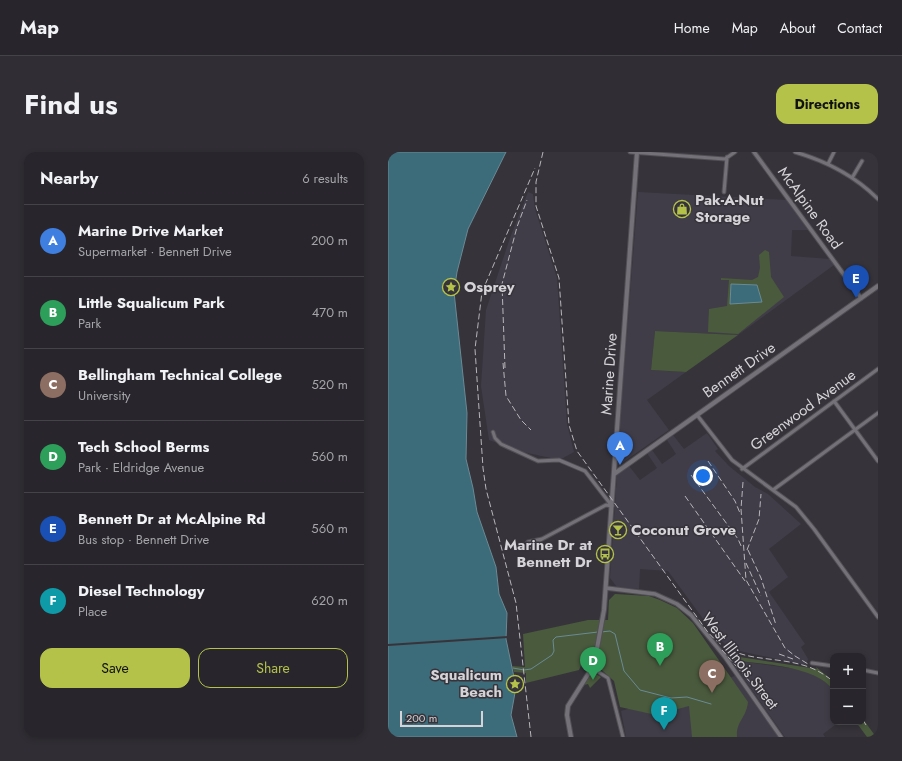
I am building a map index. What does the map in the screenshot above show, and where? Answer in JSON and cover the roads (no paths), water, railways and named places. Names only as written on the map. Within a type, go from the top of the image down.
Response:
[{"type":"main road","name":"Marine Drive","points":[[571,737],[567,715],[568,706],[592,668],[604,610],[637,152]]},
{"type":"main road","name":"Bennett Drive","points":[[614,474],[878,286]]},
{"type":"street","points":[[630,152],[727,157],[735,152]]},
{"type":"street","name":"McAlpine Road","points":[[754,152],[861,298]]},
{"type":"street","points":[[795,152],[803,153],[828,164],[852,178],[878,199]]},
{"type":"street","points":[[828,164],[834,152]]},
{"type":"street","points":[[724,192],[727,157]]},
{"type":"street","points":[[852,178],[862,161]]},
{"type":"street","points":[[875,196],[878,192]]},
{"type":"street","name":"Greenwood Avenue","points":[[742,469],[878,369]]},
{"type":"street","points":[[834,402],[878,461]]},
{"type":"street","points":[[773,490],[878,413]]},
{"type":"street","points":[[697,415],[721,448],[742,469],[758,482],[773,490],[796,507],[814,529],[878,617]]},
{"type":"street","points":[[493,432],[495,438],[501,444],[538,461],[558,460],[585,471],[612,506]]},
{"type":"street","points":[[542,539],[606,505],[612,506]]},
{"type":"street","name":"West Illinois Street","points":[[606,588],[655,594],[677,604],[691,615],[724,657],[781,737]]},
{"type":"street","points":[[812,663],[830,666]]},
{"type":"street","points":[[592,668],[608,678],[623,737]]},
{"type":"street","points":[[866,670],[878,672]]},
{"type":"water","points":[[388,152],[506,152],[468,229],[457,272],[454,292],[467,413],[466,459],[477,512],[496,567],[499,594],[507,613],[506,639],[516,687],[511,715],[517,737],[388,737]]},
{"type":"water","points":[[731,284],[757,285],[762,302],[730,304]]},
{"type":"waterway","points":[[601,632],[610,631],[615,634],[624,671],[640,690],[671,698],[687,697],[711,704]]},
{"type":"waterway","points":[[513,668],[524,670],[531,669],[552,655],[554,651],[553,640],[556,637],[598,632]]},
{"type":"railway","points":[[543,152],[536,182],[536,206],[559,278],[569,425],[577,451],[707,631],[718,642],[741,654],[792,662],[810,667],[830,679]]},
{"type":"railway","points":[[531,737],[516,603],[486,489],[483,468],[475,349],[482,292],[535,168]]},
{"type":"railway","points":[[505,368],[502,284],[517,227],[527,200]]},
{"type":"railway","points":[[503,363],[506,396],[521,420],[531,430]]},
{"type":"railway","points":[[708,461],[735,501],[740,513]]},
{"type":"railway","points":[[691,475],[738,539],[742,548]]},
{"type":"railway","points":[[743,482],[741,509],[746,580],[785,648],[808,664]]},
{"type":"railway","points":[[747,550],[759,519],[761,494]]},
{"type":"railway","points":[[685,496],[745,581]]},
{"type":"railway","points":[[748,550],[761,578],[776,625]]},
{"type":"railway","points":[[746,563],[761,596]]},
{"type":"railway","points":[[722,650],[765,699],[773,711]]},
{"type":"railway","points":[[779,654],[793,659]]},
{"type":"place","name":"Pak-A-Nut Storage","points":[[682,209]]},
{"type":"place","name":"Osprey","points":[[451,287]]},
{"type":"place","name":"Bennett Dr at McAlpine Rd","points":[[856,298]]},
{"type":"place","name":"Marine Drive Market","points":[[620,465]]},
{"type":"place","name":"Coconut Grove","points":[[618,530]]},
{"type":"place","name":"Marine Dr at Bennett Dr","points":[[605,554]]},
{"type":"place","name":"Little Squalicum Park","points":[[660,666]]},
{"type":"place","name":"Tech School Berms","points":[[593,680]]},
{"type":"place","name":"Squalicum Beach","points":[[515,684]]},
{"type":"place","name":"Bellingham Technical College","points":[[712,693]]},
{"type":"place","name":"Diesel Technology","points":[[664,730]]}]
